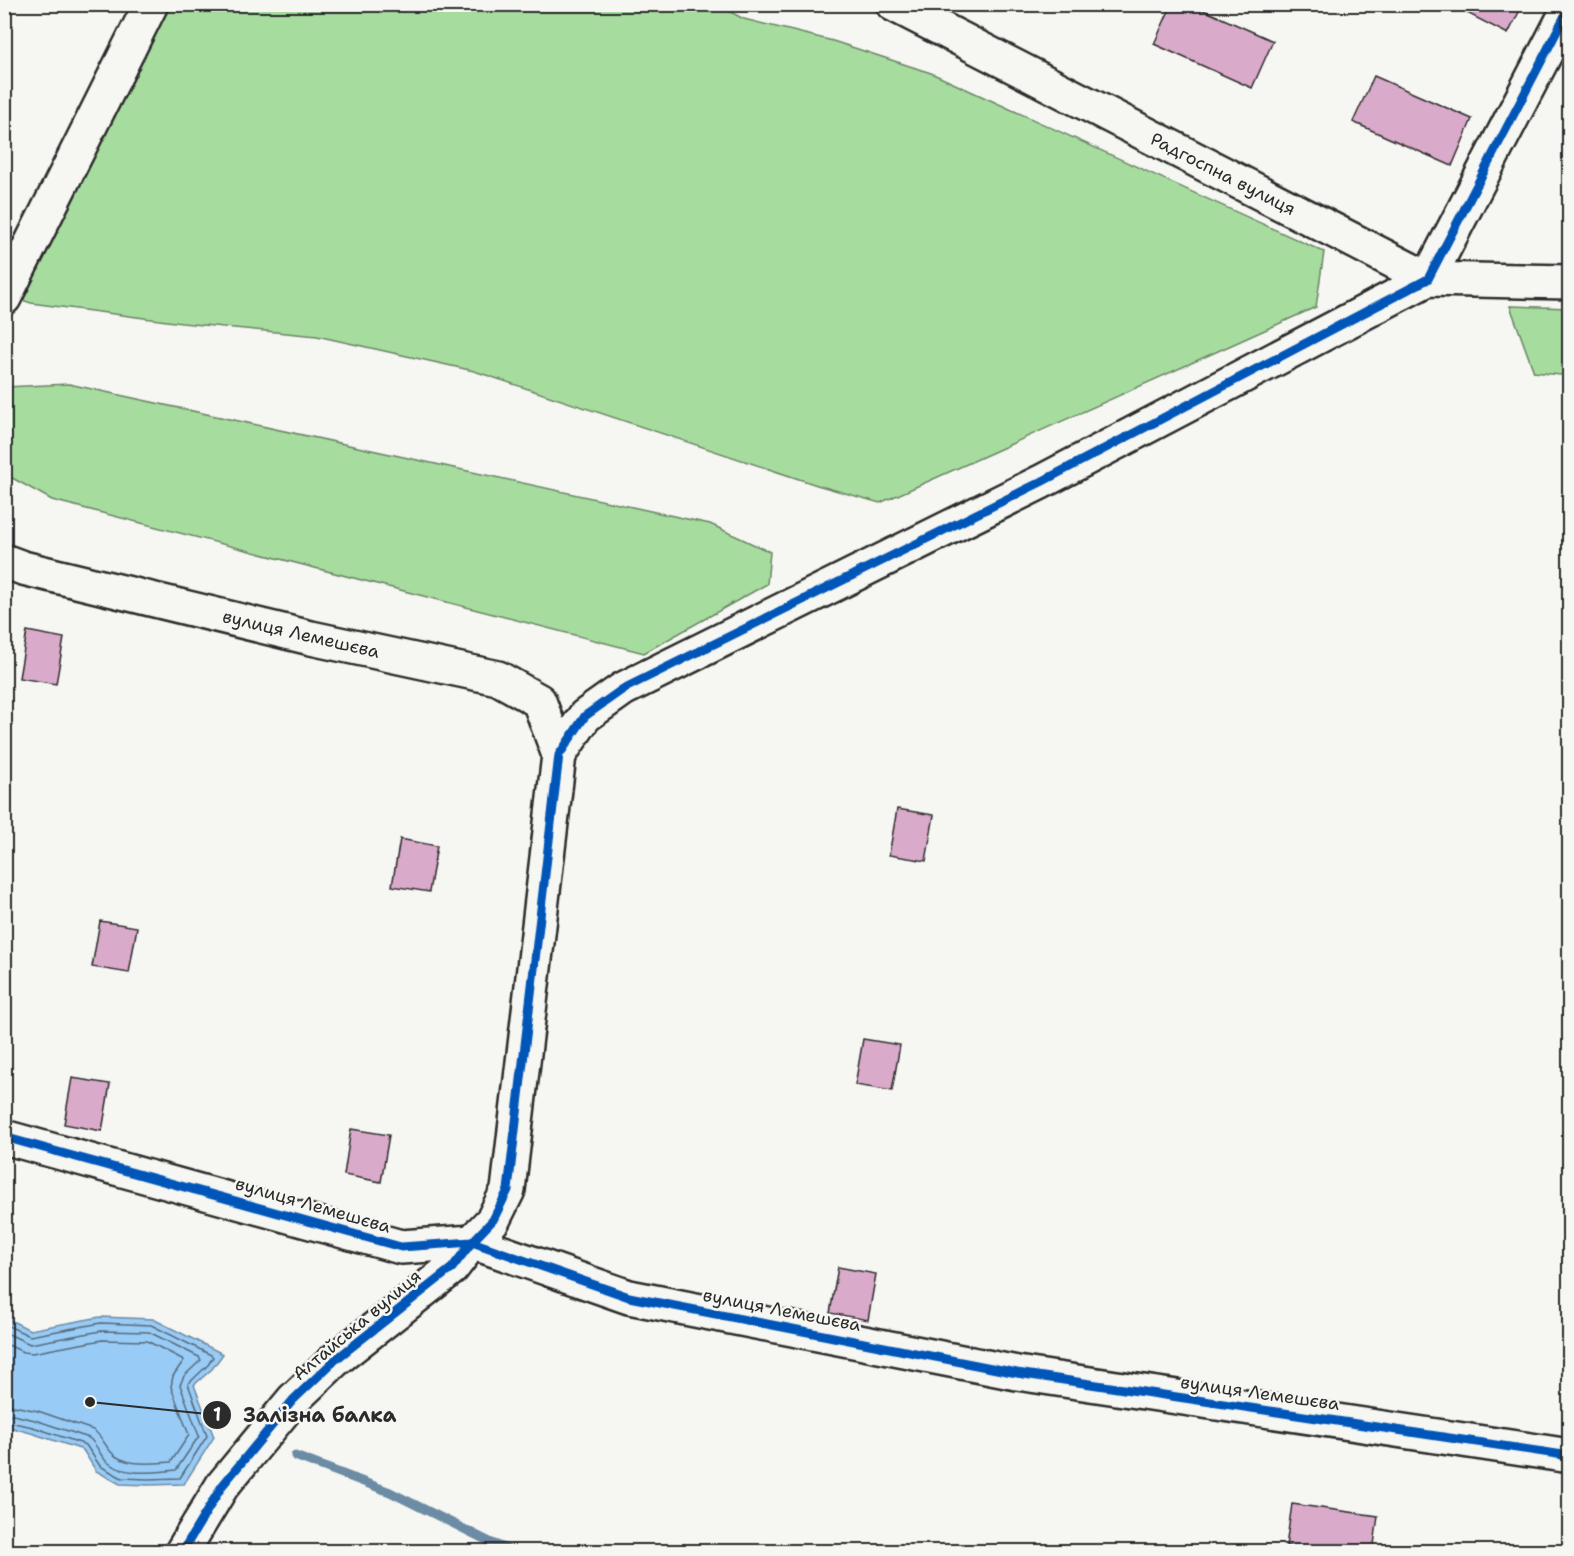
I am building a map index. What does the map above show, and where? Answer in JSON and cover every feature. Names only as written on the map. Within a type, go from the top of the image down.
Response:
[{"type":"street","points":[[4,298],[151,4]]},
{"type":"street","name":"Радгоспна вулиця","points":[[893,4],[1428,279],[1569,282]]},
{"type":"street","points":[[559,754],[585,716],[623,688],[1041,482],[1428,279],[1569,6]]},
{"type":"street","name":"вулиця Лемешєва","points":[[4,561],[23,568],[299,635],[498,678],[539,701],[559,754]]},
{"type":"street","name":"Алтайська вулиця","points":[[182,1551],[222,1486],[293,1400],[335,1360],[452,1268],[493,1220],[507,1190],[559,754]]},
{"type":"street","name":"вулиця Лемешєва","points":[[4,1137],[401,1247],[472,1242],[629,1297],[1017,1373],[1569,1456]]},
{"type":"green space","points":[[157,4],[717,5],[744,19],[833,41],[931,73],[1324,252],[1316,307],[880,503],[817,485],[474,371],[317,336],[182,323],[31,303],[5,294]]},
{"type":"green space","points":[[1510,306],[1569,308],[1569,376],[1534,372]]},
{"type":"green space","points":[[69,384],[710,524],[770,552],[767,584],[644,653],[52,500],[5,474],[5,387]]},
{"type":"water","points":[[4,1317],[30,1330],[100,1317],[153,1319],[223,1354],[212,1369],[194,1385],[214,1437],[184,1484],[120,1484],[96,1471],[83,1450],[5,1426]]},
{"type":"building","points":[[1172,4],[1190,4],[1273,41],[1252,88],[1154,44]]},
{"type":"building","points":[[1468,4],[1523,4],[1508,34],[1465,12]]},
{"type":"building","points":[[1374,76],[1472,119],[1452,166],[1353,122]]},
{"type":"building","points":[[27,631],[64,638],[56,684],[19,678]]},
{"type":"building","points":[[897,809],[934,815],[926,861],[889,855]]},
{"type":"building","points":[[400,839],[437,846],[429,892],[392,886]]},
{"type":"building","points":[[100,921],[137,927],[129,973],[92,967]]},
{"type":"building","points":[[863,1039],[900,1045],[892,1091],[855,1085]]},
{"type":"building","points":[[72,1078],[110,1084],[102,1131],[64,1124]]},
{"type":"building","points":[[351,1129],[389,1135],[381,1182],[344,1175]]},
{"type":"building","points":[[838,1267],[876,1274],[868,1320],[830,1313]]},
{"type":"building","points":[[1292,1504],[1378,1516],[1373,1552],[1324,1552],[1286,1546]]},
{"type":"waterway","points":[[295,1456],[390,1492],[514,1552]]},
{"type":"cycle path","points":[[182,1552],[222,1486],[293,1400],[335,1360],[452,1268],[493,1220],[508,1190],[559,755],[585,716],[623,689],[1041,482],[1428,279],[1570,6]]},
{"type":"cycle path","points":[[4,1137],[401,1247],[472,1242],[629,1297],[1017,1373],[1570,1456]]},
{"type":"place","name":"Залізна балка","points":[[90,1402]]}]
